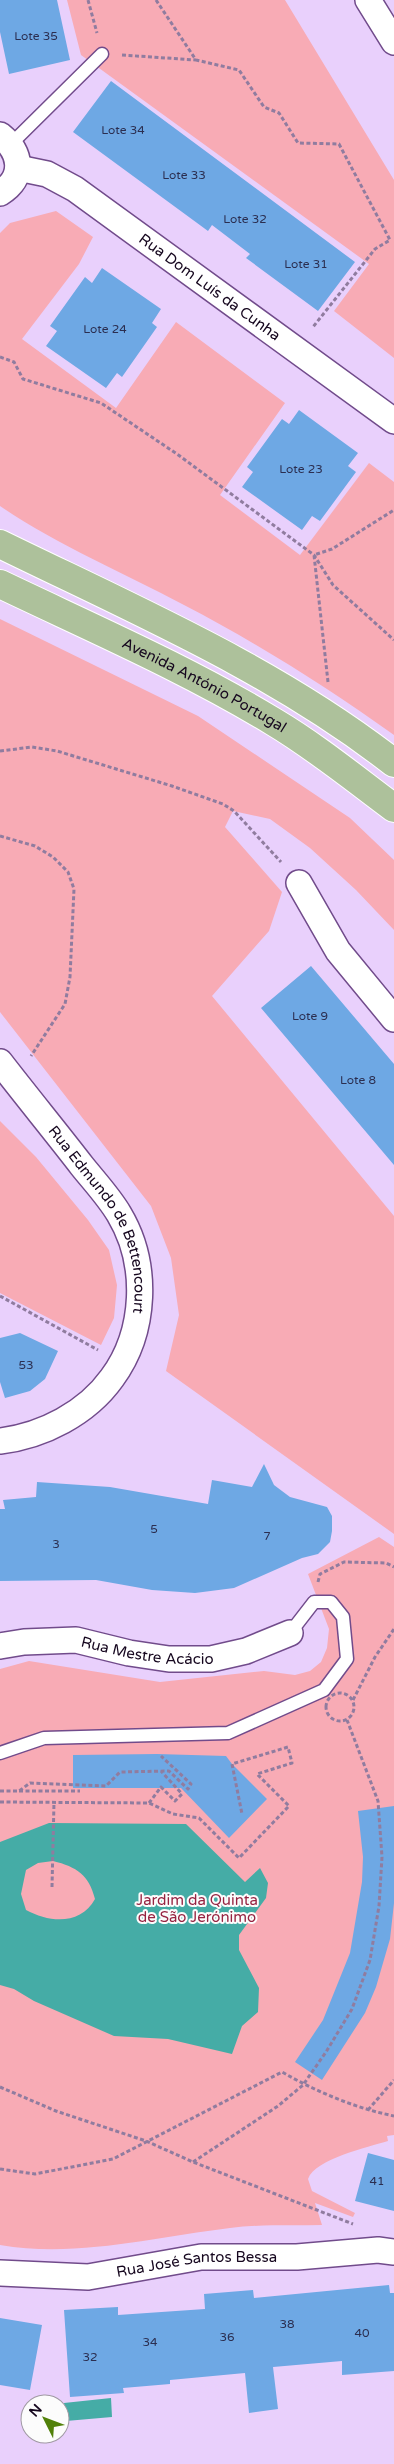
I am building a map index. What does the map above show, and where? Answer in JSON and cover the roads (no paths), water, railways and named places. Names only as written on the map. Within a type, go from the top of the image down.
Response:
[{"type":"main road","points":[[0,544],[245,666],[310,704],[394,763]]},
{"type":"main road","name":"Avenida António Portugal","points":[[0,584],[152,656],[267,718],[344,770],[394,808]]},
{"type":"street","points":[[368,0],[394,42]]},
{"type":"street","points":[[0,193],[11,183],[10,149]]},
{"type":"street","name":"Rua Dom Luís da Cunha","points":[[10,149],[47,174],[75,189],[297,348],[394,421]]},
{"type":"street","points":[[299,883],[338,951],[394,1019]]},
{"type":"street","name":"Rua Edmundo de Bettencourt","points":[[0,1441],[15,1439],[50,1427],[76,1414],[102,1392],[122,1364],[137,1326],[140,1288],[133,1247],[119,1214],[3,1066]]},
{"type":"street","name":"Rua Mestre Acácio","points":[[0,1646],[24,1642],[76,1640],[129,1653],[169,1659],[211,1659],[246,1651],[290,1633]]},
{"type":"street","name":"Rua José Santos Bessa","points":[[0,2273],[88,2277],[201,2257],[297,2257],[378,2250],[394,2252]]},
{"type":"lane","points":[[10,149],[102,54]]},
{"type":"lane","points":[[0,1753],[44,1738],[228,1733],[324,1690],[347,1659],[343,1617],[331,1602],[314,1602],[290,1633]]},
{"type":"park label","name":"Jardim da Quinta de São Jerónimo","points":[[197,1908]]}]
